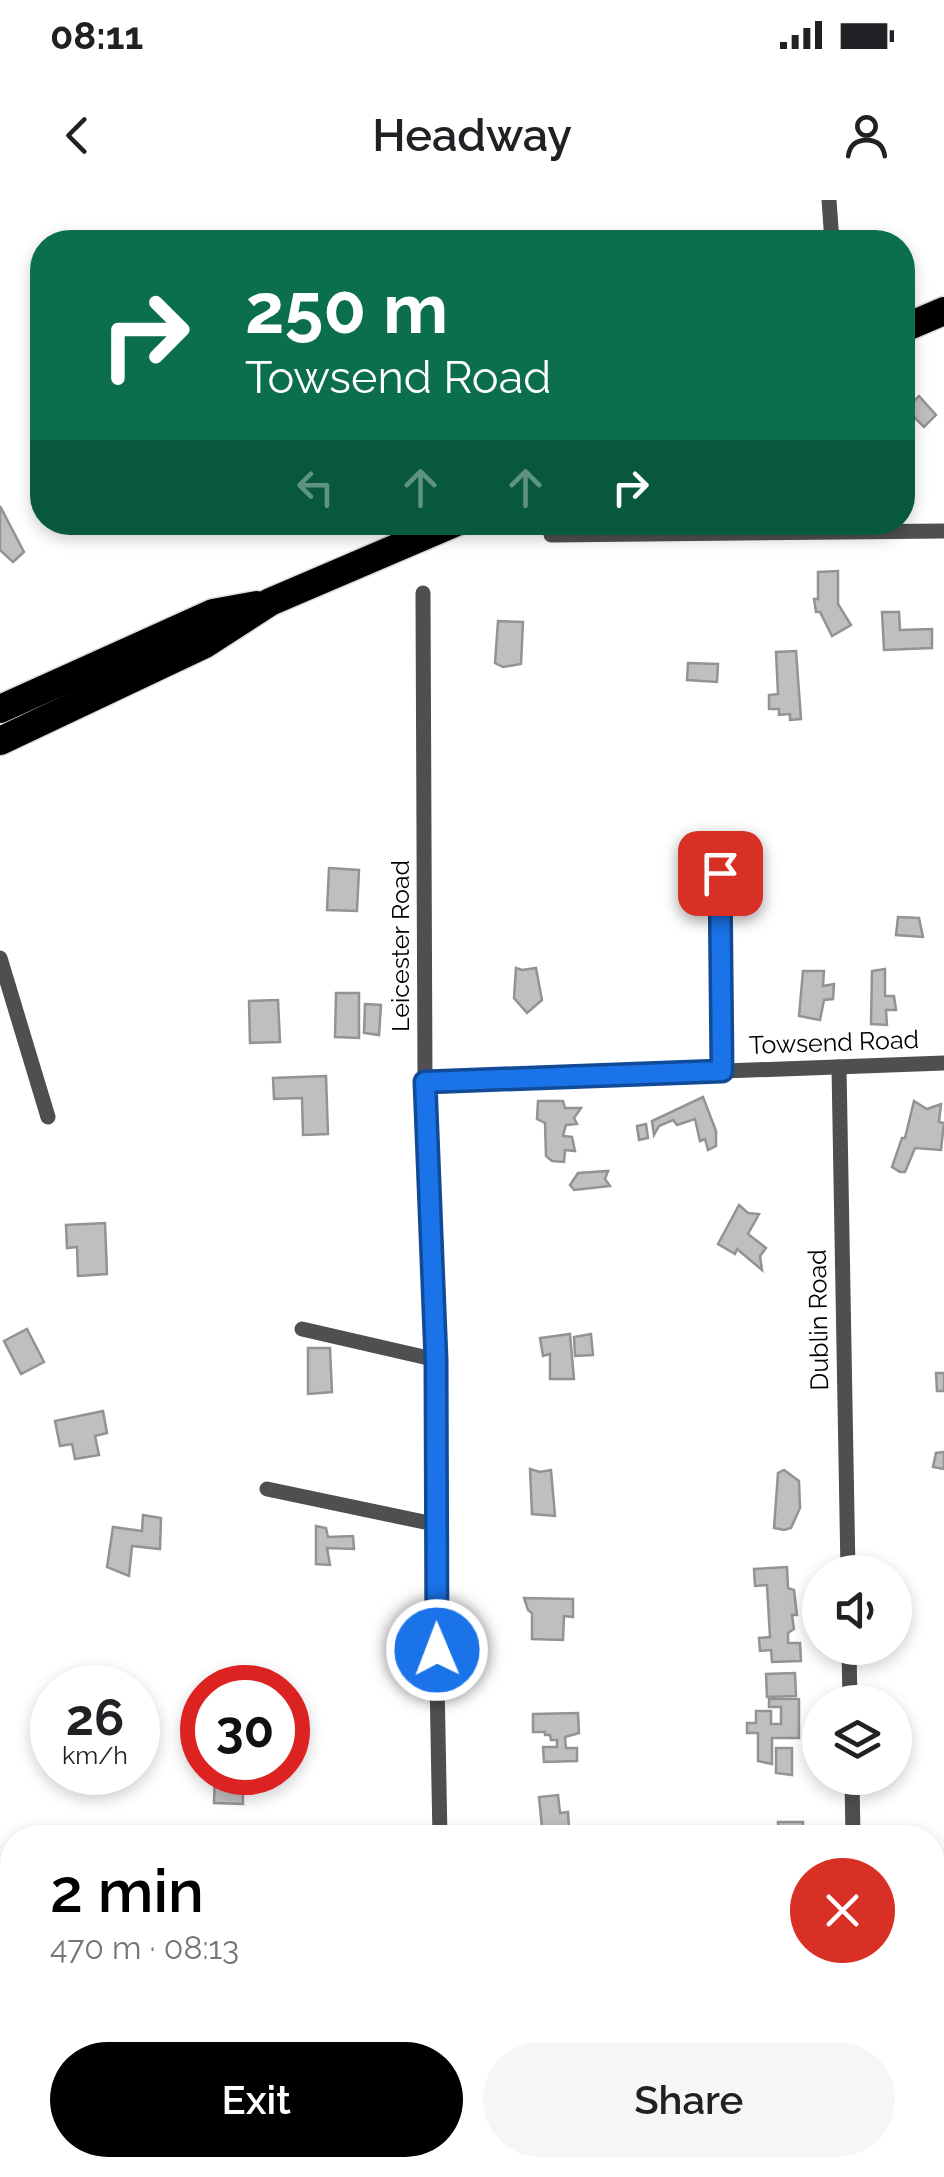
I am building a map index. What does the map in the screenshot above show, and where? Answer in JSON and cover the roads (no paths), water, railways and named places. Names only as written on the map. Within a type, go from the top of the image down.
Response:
[{"type":"highway","points":[[915,323],[944,311]]},
{"type":"highway","points":[[0,740],[205,644],[270,602],[427,535]]},
{"type":"highway","points":[[0,708],[213,614],[270,602]]},
{"type":"street","points":[[830,200],[831,230]]},
{"type":"street","points":[[915,530],[944,530]]},
{"type":"street","name":"Leicester Road","points":[[423,593],[425,1082],[436,1360],[434,1524],[440,1825]]},
{"type":"street","points":[[720,873],[722,1071]]},
{"type":"street","points":[[0,958],[48,1117]]},
{"type":"street","name":"Towsend Road","points":[[425,1082],[944,1063]]},
{"type":"street","name":"Dublin Road","points":[[839,1067],[848,1555]]},
{"type":"street","points":[[302,1329],[436,1360]]},
{"type":"street","points":[[267,1489],[434,1524]]},
{"type":"street","points":[[852,1795],[852,1825]]}]
